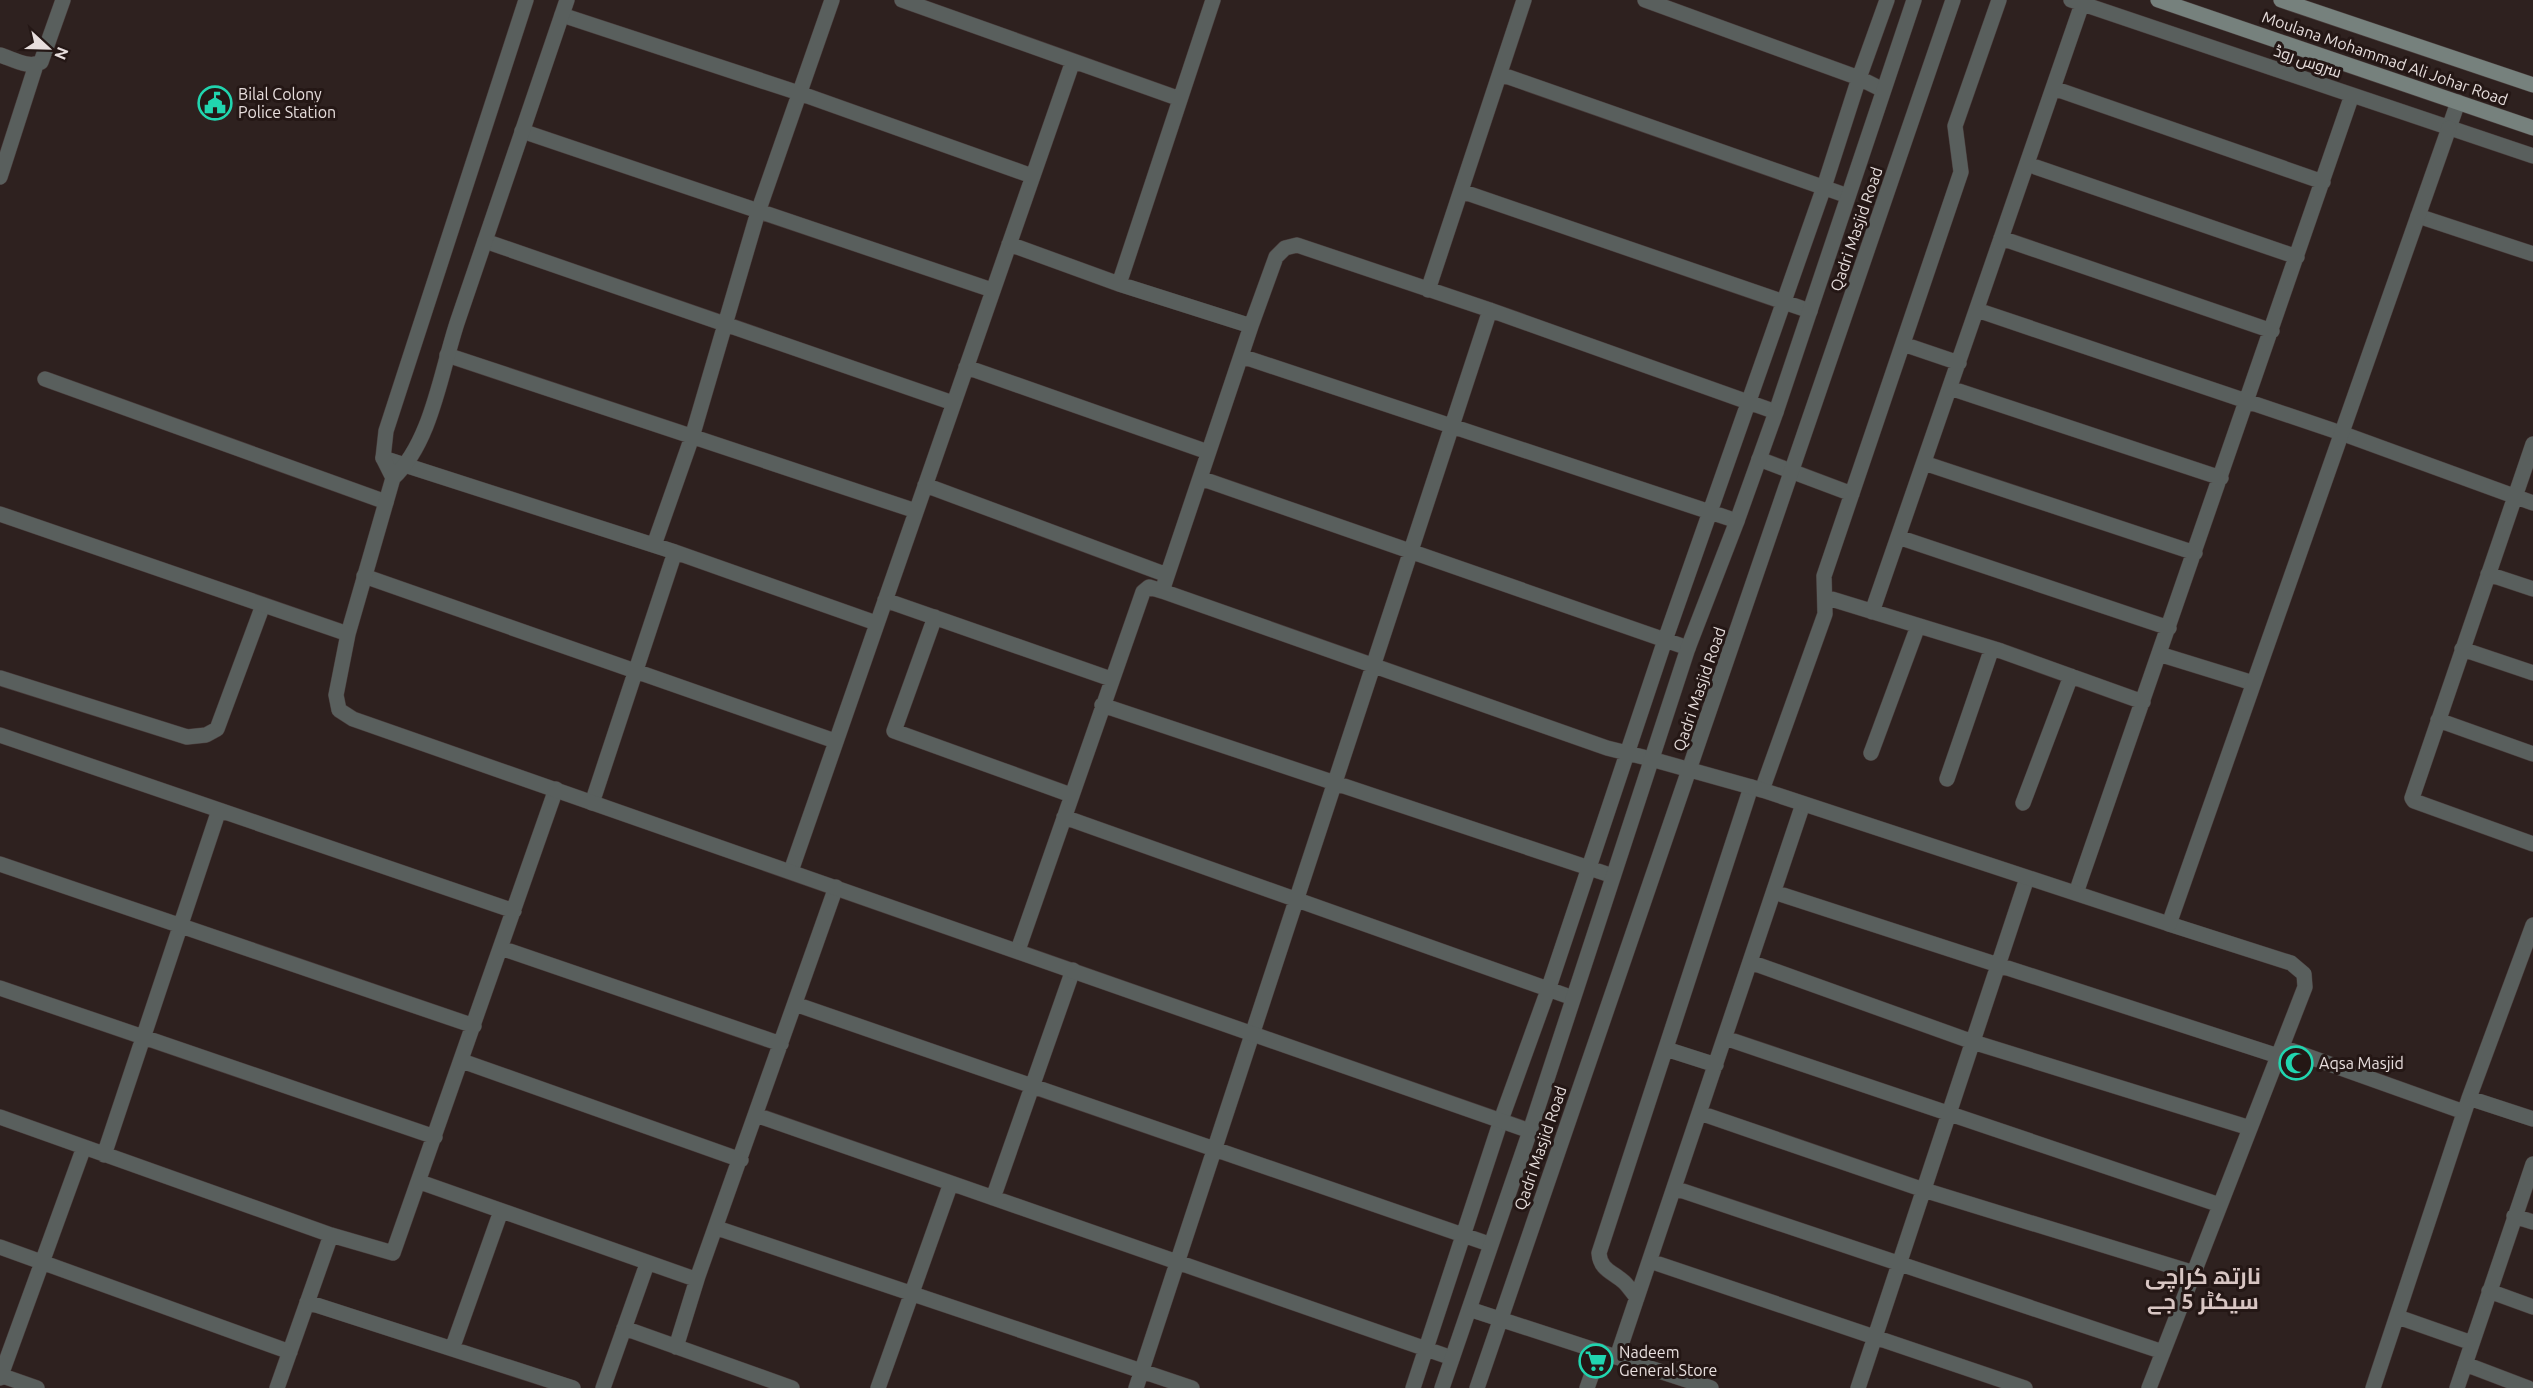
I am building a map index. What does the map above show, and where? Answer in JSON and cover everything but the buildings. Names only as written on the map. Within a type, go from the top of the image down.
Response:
[{"type":"main road","name":"Moulana Mohammad Ali Johar Road","points":[[2158,0],[2533,128]]},
{"type":"main road","name":"Moulana Mohammad Ali Johar Road","points":[[2281,0],[2533,85]]},
{"type":"street","points":[[0,177],[36,65],[41,62],[63,0]]},
{"type":"street","points":[[393,478],[383,458],[386,431],[526,0]]},
{"type":"street","points":[[654,546],[692,437],[758,212],[832,0]]},
{"type":"street","points":[[904,0],[1180,99]]},
{"type":"street","points":[[1119,284],[1213,0]]},
{"type":"street","points":[[1428,290],[1524,0]]},
{"type":"street","points":[[1645,0],[1859,78],[1883,90]]},
{"type":"street","points":[[1413,1388],[1501,1120],[1548,990],[1665,640],[1711,513],[1887,0]]},
{"type":"street","name":"Qadri Masjid Road","points":[[1442,1388],[1489,1244],[1530,1131],[1688,648],[1776,412],[1914,0]]},
{"type":"street","name":"Qadri Masjid Road","points":[[1477,1388],[1953,0]]},
{"type":"street","points":[[1637,1298],[1622,1280],[1606,1270],[1599,1262],[1599,1253],[1666,1049],[1756,789],[1825,614],[1824,576],[1961,172],[1955,126],[1999,0]]},
{"type":"street","points":[[1872,612],[2053,88],[2077,2]]},
{"type":"street","name":"سروس روڈ","points":[[2077,2],[2533,156]]},
{"type":"street","points":[[1032,176],[565,7],[447,355],[421,442],[408,465],[393,478],[348,634],[336,695],[339,710],[353,719],[1253,1032],[1530,1131]]},
{"type":"street","points":[[0,55],[36,65]]},
{"type":"street","points":[[790,871],[1073,61]]},
{"type":"street","points":[[1500,74],[1848,196]]},
{"type":"street","points":[[2053,88],[2323,182]]},
{"type":"street","points":[[2076,893],[2352,95]]},
{"type":"street","points":[[2169,924],[2457,102]]},
{"type":"street","points":[[522,131],[992,290]]},
{"type":"street","points":[[2027,164],[2297,257]]},
{"type":"street","points":[[1461,191],[1810,311]]},
{"type":"street","points":[[2418,216],[2533,254]]},
{"type":"street","points":[[2001,238],[2272,331]]},
{"type":"street","points":[[485,241],[725,322],[953,403]]},
{"type":"street","points":[[1009,244],[1119,284],[1251,326]]},
{"type":"street","points":[[1162,591],[1276,256],[1285,248],[1297,245],[1490,310],[1776,412]]},
{"type":"street","points":[[1136,1388],[1490,310]]},
{"type":"street","points":[[1977,310],[2341,433],[2533,503]]},
{"type":"street","points":[[1903,344],[1959,363]]},
{"type":"street","points":[[447,355],[916,511]]},
{"type":"street","points":[[1241,356],[1737,521]]},
{"type":"street","points":[[966,367],[1208,452]]},
{"type":"street","points":[[45,379],[386,502]]},
{"type":"street","points":[[1950,388],[2221,478]]},
{"type":"street","points":[[2533,444],[2413,793],[2414,801],[2533,844]]},
{"type":"street","points":[[383,458],[675,552],[876,623]]},
{"type":"street","points":[[1759,459],[1852,494]]},
{"type":"street","points":[[1924,463],[2195,553]]},
{"type":"street","points":[[1200,478],[1688,648]]},
{"type":"street","points":[[925,485],[1167,575]]},
{"type":"street","points":[[0,514],[348,634]]},
{"type":"street","points":[[1898,537],[2169,627]]},
{"type":"street","points":[[592,802],[675,552]]},
{"type":"street","points":[[2488,574],[2533,589]]},
{"type":"street","points":[[364,576],[836,741]]},
{"type":"street","points":[[1018,950],[1111,679],[1143,592],[1149,587],[1373,667],[1627,753],[1756,789],[2291,963],[2304,974],[2305,987],[2149,1388]]},
{"type":"street","points":[[1825,597],[1992,648],[2143,702]]},
{"type":"street","points":[[885,600],[1111,679]]},
{"type":"street","points":[[0,678],[187,737],[206,735],[218,729],[263,605]]},
{"type":"street","points":[[935,617],[894,731],[1071,795]]},
{"type":"street","points":[[1871,753],[1918,626]]},
{"type":"street","points":[[1947,779],[1992,648]]},
{"type":"street","points":[[2462,649],[2533,673]]},
{"type":"street","points":[[2159,654],[2253,683]]},
{"type":"street","points":[[2023,803],[2071,676]]},
{"type":"street","points":[[1102,705],[1613,876]]},
{"type":"street","points":[[2438,720],[2533,753]]},
{"type":"street","points":[[0,735],[514,911]]},
{"type":"street","points":[[0,1117],[331,1235],[393,1253],[420,1182],[556,789]]},
{"type":"street","points":[[1617,1357],[1803,804]]},
{"type":"street","points":[[104,1155],[219,810]]},
{"type":"street","points":[[1064,817],[1573,998]]},
{"type":"street","points":[[0,864],[474,1026]]},
{"type":"street","points":[[1858,1388],[2027,878]]},
{"type":"street","points":[[676,1347],[698,1276],[717,1228],[836,887]]},
{"type":"street","points":[[1774,892],[2280,1052],[2466,1105],[2533,1119]]},
{"type":"street","points":[[2373,1388],[2466,1105],[2533,925]]},
{"type":"street","points":[[501,948],[781,1044]]},
{"type":"street","points":[[1750,962],[1973,1042],[2250,1128]]},
{"type":"street","points":[[993,1198],[1073,970]]},
{"type":"street","points":[[0,988],[435,1137]]},
{"type":"street","points":[[795,1004],[1489,1244]]},
{"type":"street","points":[[1725,1038],[2220,1205]]},
{"type":"street","points":[[1666,1049],[1716,1065]]},
{"type":"street","points":[[462,1060],[741,1160]]},
{"type":"street","points":[[1700,1113],[1924,1190],[2194,1274]]},
{"type":"street","points":[[756,1115],[1452,1358]]},
{"type":"street","points":[[37,1388],[0,1376],[84,1147]]},
{"type":"street","points":[[2457,1388],[2533,1164]]},
{"type":"street","points":[[420,1182],[647,1264],[692,1278],[698,1276]]},
{"type":"street","points":[[878,1388],[951,1183]]},
{"type":"street","points":[[1674,1188],[2163,1352]]},
{"type":"street","points":[[452,1349],[501,1211]]},
{"type":"street","points":[[2514,1216],[2533,1222]]},
{"type":"street","points":[[717,1228],[1192,1388]]},
{"type":"street","points":[[277,1388],[331,1235]]},
{"type":"street","points":[[0,1247],[290,1352]]},
{"type":"street","points":[[1650,1262],[2025,1388]]},
{"type":"street","points":[[603,1388],[647,1264]]},
{"type":"street","points":[[2489,1291],[2533,1307]]},
{"type":"street","points":[[308,1302],[573,1388]]},
{"type":"street","points":[[1469,1309],[1711,1388]]},
{"type":"street","points":[[2398,1317],[2472,1344]]},
{"type":"street","points":[[624,1328],[792,1388]]},
{"type":"street","points":[[1587,1388],[1600,1351]]},
{"type":"street","points":[[2465,1364],[2528,1388]]},
{"type":"place","name":"Bilal Colony Police Station","points":[[215,103]]},
{"type":"place","name":"Aqsa Masjid","points":[[2296,1063]]},
{"type":"place","name":"Nadeem General Store","points":[[1596,1361]]},
{"type":"district","name":"نارتھ کراچی سیکٹر 5 جے","points":[[2203,1288]]}]
